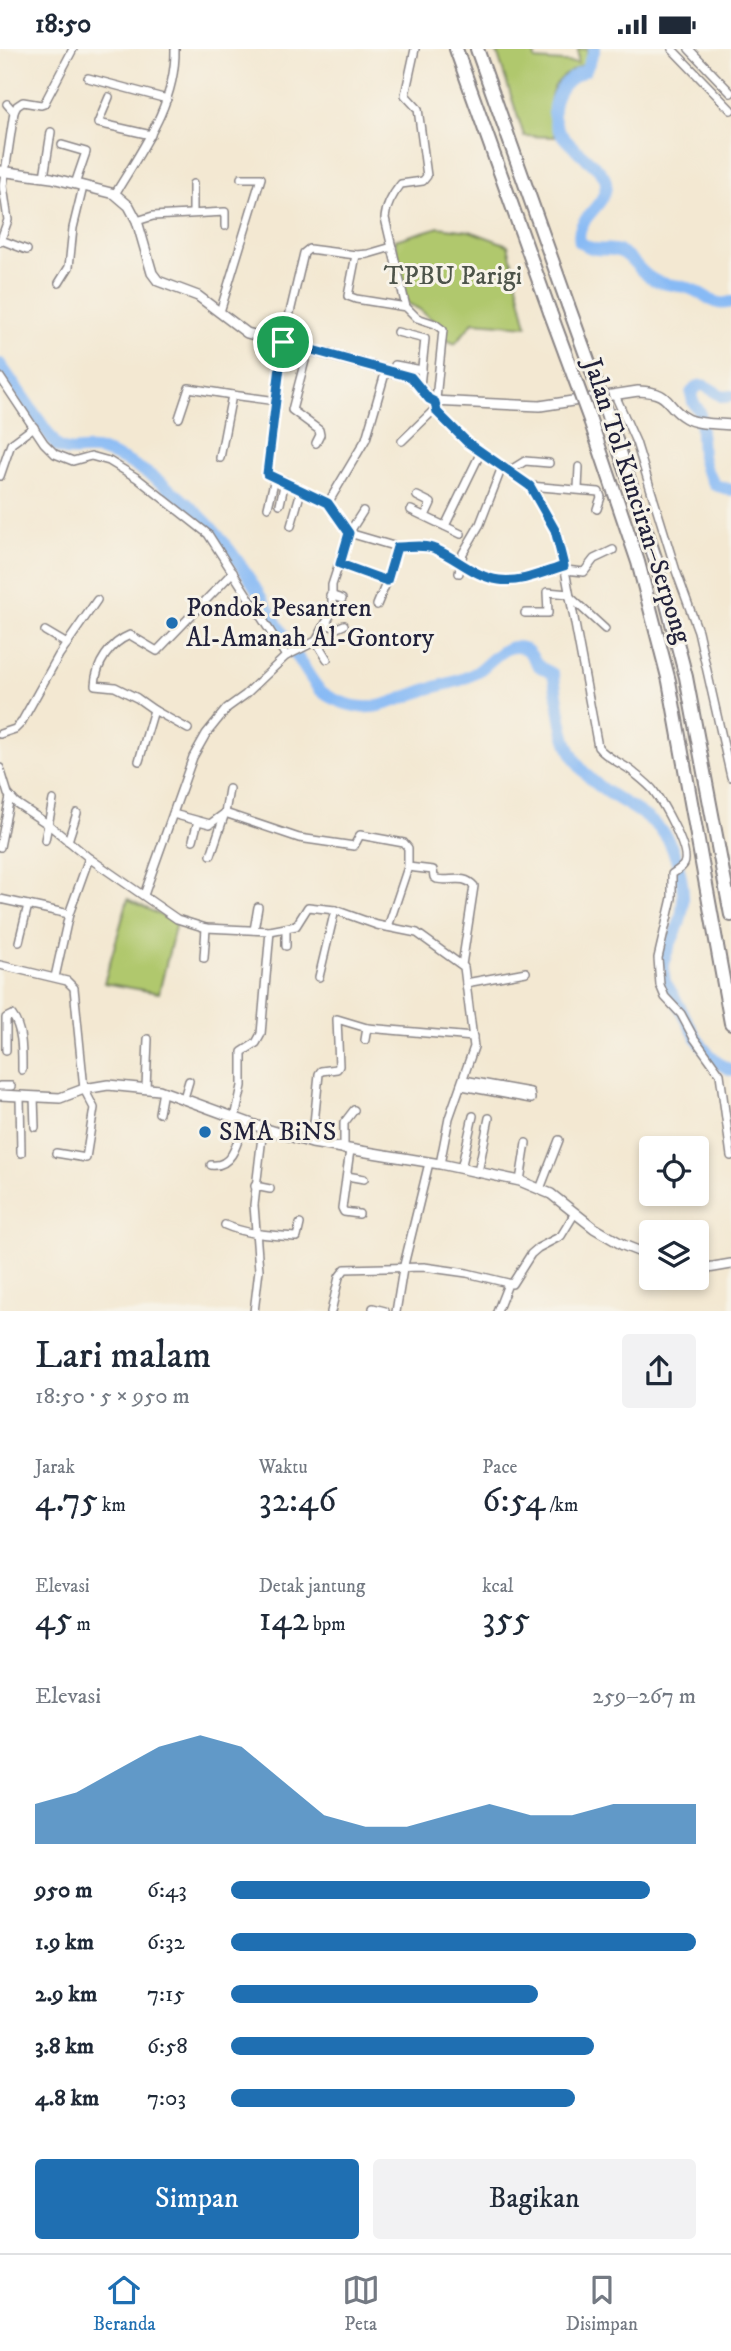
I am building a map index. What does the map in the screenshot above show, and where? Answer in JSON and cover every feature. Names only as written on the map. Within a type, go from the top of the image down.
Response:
[{"type":"highway","name":"Jalan Tol Kunciran–Serpong","points":[[456,49],[590,420],[638,562],[670,681],[731,1023]]},
{"type":"highway","name":"Jalan Tol Kunciran–Serpong","points":[[477,49],[608,416],[655,558],[686,677],[731,915]]},
{"type":"street","points":[[27,250],[1,241],[8,220],[3,194],[3,172],[15,112],[17,106],[23,102],[44,104],[73,49]]},
{"type":"street","points":[[115,194],[151,135],[167,99],[174,79],[175,49]]},
{"type":"street","points":[[402,441],[435,405],[444,333],[435,324],[417,318],[406,307],[385,218],[401,184],[423,181],[427,176],[418,109],[405,95],[415,49]]},
{"type":"street","points":[[672,49],[731,110]]},
{"type":"street","points":[[689,49],[731,92],[721,100]]},
{"type":"street","points":[[88,78],[167,99]]},
{"type":"street","points":[[109,97],[98,123],[151,135]]},
{"type":"street","points":[[6,104],[15,112]]},
{"type":"street","points":[[44,177],[51,132]]},
{"type":"street","points":[[59,283],[69,267],[86,152],[62,145]]},
{"type":"street","points":[[3,172],[44,177],[115,194],[129,206],[137,222],[152,273],[161,282],[198,296],[243,332],[391,367],[422,370]]},
{"type":"street","points":[[220,312],[261,178],[241,178]]},
{"type":"street","points":[[193,184],[193,212]]},
{"type":"street","points":[[137,222],[153,216],[225,212],[225,226]]},
{"type":"street","points":[[392,247],[356,255],[309,249],[305,251],[283,342],[267,474],[328,503],[349,533],[397,547],[422,546],[436,549],[460,564],[498,580],[511,580],[564,568],[584,572],[594,559],[612,550]]},
{"type":"street","points":[[356,255],[348,296],[406,307]]},
{"type":"street","points":[[397,332],[425,339],[420,386]]},
{"type":"street","points":[[308,349],[292,410],[319,430],[316,443]]},
{"type":"street","points":[[391,367],[411,377],[467,442],[530,486],[555,530],[598,747],[630,770],[656,794],[680,838],[685,860],[683,867],[674,871],[671,878],[672,898],[658,958],[660,985],[720,1074],[731,1156]]},
{"type":"street","points":[[328,503],[366,439],[391,367]]},
{"type":"street","points":[[0,377],[49,449],[63,459],[73,461],[91,456],[109,461],[137,478],[208,534],[288,654]]},
{"type":"street","points":[[179,418],[188,388],[276,401]]},
{"type":"street","points":[[435,405],[540,406],[650,391],[661,395],[690,420],[731,425]]},
{"type":"street","points":[[220,458],[232,395]]},
{"type":"street","points":[[615,395],[636,442],[676,571],[698,631],[731,777]]},
{"type":"street","points":[[0,476],[11,444],[34,427]]},
{"type":"street","points":[[445,526],[481,452]]},
{"type":"street","points":[[459,573],[463,553],[506,469],[524,461],[549,463]]},
{"type":"street","points":[[578,489],[579,467]]},
{"type":"street","points":[[268,507],[275,478]]},
{"type":"street","points":[[280,504],[285,481]]},
{"type":"street","points":[[530,486],[600,493],[597,509]]},
{"type":"street","points":[[291,526],[301,491]]},
{"type":"street","points":[[417,496],[431,503],[425,516]]},
{"type":"street","points":[[411,510],[460,534]]},
{"type":"street","points":[[144,895],[193,757],[206,734],[227,708],[245,695],[288,654],[316,641],[332,611],[330,595],[349,533],[363,511]]},
{"type":"street","points":[[377,605],[397,547]]},
{"type":"street","points":[[340,564],[387,581]]},
{"type":"street","points":[[188,729],[115,687],[95,685],[105,654],[121,639],[130,635],[157,651],[233,572]]},
{"type":"street","points":[[525,613],[548,613],[547,592],[569,595],[606,629]]},
{"type":"street","points":[[330,595],[342,599]]},
{"type":"street","points":[[0,734],[15,729],[21,723],[67,644],[97,600]]},
{"type":"street","points":[[325,624],[337,628],[344,625]]},
{"type":"street","points":[[45,631],[67,644]]},
{"type":"street","points":[[316,641],[327,659]]},
{"type":"street","points":[[139,761],[154,711]]},
{"type":"street","points":[[0,768],[10,797],[89,858],[177,919],[205,928],[270,931],[296,926],[308,907],[335,910],[425,936],[462,965],[466,971],[474,1047],[449,1118],[440,1164]]},
{"type":"street","points":[[211,855],[225,813],[229,789]]},
{"type":"street","points":[[0,847],[10,797]]},
{"type":"street","points":[[45,840],[53,800]]},
{"type":"street","points":[[68,841],[77,813]]},
{"type":"street","points":[[173,814],[210,824],[225,813]]},
{"type":"street","points":[[225,813],[299,838],[354,846],[360,835],[404,843],[408,848],[408,867],[388,927]]},
{"type":"street","points":[[193,840],[198,821]]},
{"type":"street","points":[[55,977],[69,914],[89,858]]},
{"type":"street","points":[[408,867],[433,870],[437,879],[463,879],[473,883],[462,965]]},
{"type":"street","points":[[0,898],[69,914]]},
{"type":"street","points":[[19,942],[28,905]]},
{"type":"street","points":[[254,930],[258,907]]},
{"type":"street","points":[[319,977],[335,910]]},
{"type":"street","points":[[204,958],[205,928]]},
{"type":"street","points":[[286,928],[286,946]]},
{"type":"street","points":[[211,1165],[220,1166],[228,1161],[240,1120],[242,1052],[256,1043],[261,1034],[270,931]]},
{"type":"street","points":[[0,965],[55,977],[67,981],[74,988],[84,1089],[94,1108],[87,1157],[85,1159],[56,1153]]},
{"type":"street","points":[[466,983],[526,972]]},
{"type":"street","points":[[22,1049],[3,1050],[6,1018],[12,1015],[16,1019],[22,1049],[22,1070]]},
{"type":"street","points":[[312,1143],[319,1090],[318,1074],[339,1066],[337,1019],[367,1028],[472,1037]]},
{"type":"street","points":[[365,1040],[367,1028]]},
{"type":"street","points":[[146,1088],[148,1039]]},
{"type":"street","points":[[184,1098],[190,1081]]},
{"type":"street","points":[[463,1083],[530,1092],[531,1099],[463,1083]]},
{"type":"street","points":[[0,1095],[64,1098],[84,1089],[108,1085],[163,1091],[312,1143],[440,1164],[520,1181],[556,1197],[594,1228],[639,1251]]},
{"type":"street","points":[[0,1086],[11,1086]]},
{"type":"street","points":[[159,1113],[163,1091]]},
{"type":"street","points":[[20,1097],[21,1153]]},
{"type":"street","points":[[34,1097],[35,1127]]},
{"type":"street","points":[[354,1110],[344,1123],[347,1176],[342,1210],[359,1214]]},
{"type":"street","points":[[461,1169],[473,1116]]},
{"type":"street","points":[[478,1172],[489,1118]]},
{"type":"street","points":[[254,1311],[259,1270],[255,1186],[263,1128]]},
{"type":"street","points":[[540,1189],[559,1140]]},
{"type":"street","points":[[520,1181],[526,1143]]},
{"type":"street","points":[[396,1311],[403,1269],[429,1163]]},
{"type":"street","points":[[347,1176],[364,1179]]},
{"type":"street","points":[[255,1186],[270,1189]]},
{"type":"street","points":[[331,1311],[339,1277],[345,1269],[424,1267],[508,1284],[515,1281],[531,1254],[561,1236],[575,1213]]},
{"type":"street","points":[[225,1224],[256,1234],[298,1237],[300,1224]]},
{"type":"street","points":[[709,1268],[731,1264]]},
{"type":"street","points":[[497,1311],[508,1284]]},
{"type":"street","points":[[373,1307],[386,1311]]},
{"type":"green space","points":[[496,49],[534,49],[535,60],[578,63],[578,49],[588,49],[585,64],[562,78],[552,93],[550,101],[555,137],[524,136]]},
{"type":"green space","name":"TPBU Parigi","points":[[439,227],[470,231],[508,245],[527,326],[473,322],[455,344],[443,338],[442,328],[407,303],[395,240]]},
{"type":"green space","points":[[128,899],[176,923],[159,993],[104,983]]},
{"type":"waterway","points":[[595,49],[586,70],[571,78],[561,89],[556,99],[554,115],[557,128],[566,140],[597,168],[604,177],[606,186],[600,201],[581,226],[580,242],[593,248],[621,252],[644,274],[658,282],[691,289],[720,303],[731,302]]},
{"type":"waterway","points":[[0,364],[57,446],[73,451],[102,451],[118,457],[165,485],[206,522],[229,548],[313,682],[332,698],[360,707],[380,706],[471,676],[511,647],[524,649],[539,666],[553,674],[562,726],[576,762],[607,792],[656,825],[672,848],[681,875],[683,902],[680,921],[665,957],[665,982],[700,1044],[719,1064],[731,1070]]},
{"type":"waterway","points":[[731,396],[724,397],[703,385],[691,393],[700,412],[705,468],[715,485],[731,490]]},
{"type":"place","name":"Pondok Pesantren Al-Amanah Al-Gontory","points":[[172,623]]},
{"type":"place","name":"SMA BiNS","points":[[205,1132]]},
{"type":"route","points":[[283,342],[414,379],[429,399],[435,402],[437,412],[467,442],[530,486],[555,530],[564,566],[526,578],[498,580],[460,564],[436,549],[422,546],[397,547],[387,581],[340,564],[349,533],[328,503],[267,474],[283,342]]}]
